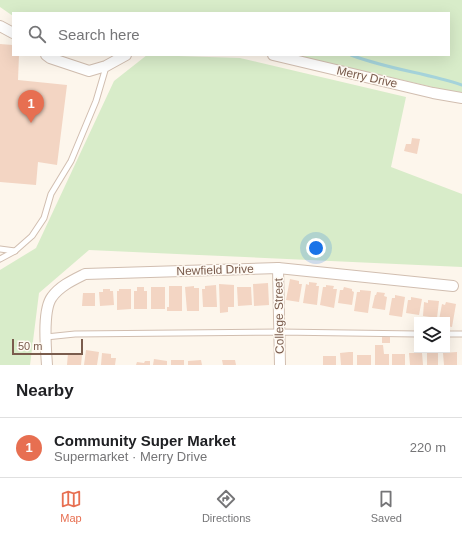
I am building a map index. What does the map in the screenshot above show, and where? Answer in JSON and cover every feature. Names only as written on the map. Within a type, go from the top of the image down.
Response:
[{"type":"street","points":[[0,26],[12,32]]},
{"type":"street","points":[[47,56],[89,71],[106,66],[124,56]]},
{"type":"street","name":"Merry Drive","points":[[277,56],[433,93],[462,98]]},
{"type":"street","name":"Newfield Drive","points":[[47,365],[46,318],[51,298],[67,284],[85,274],[278,268],[453,286]]},
{"type":"street","name":"College Street","points":[[278,268],[280,365]]},
{"type":"lane","points":[[0,259],[15,251],[32,236],[44,218],[51,194],[71,161],[96,101],[106,66]]},
{"type":"lane","points":[[0,249],[15,251]]},
{"type":"lane","points":[[46,337],[83,334],[280,332],[414,334]]},
{"type":"lane","points":[[450,334],[462,334]]},
{"type":"green space","points":[[0,0],[462,0],[462,94],[299,56],[450,56],[450,12],[12,12],[12,15],[0,7]]},
{"type":"green space","points":[[146,56],[240,58],[406,97],[391,167],[462,194],[462,267],[89,250],[39,293],[30,365],[0,365],[0,270],[36,248],[114,81]]},
{"type":"building","points":[[0,44],[12,45],[12,56],[19,56],[18,80],[67,85],[57,165],[38,162],[36,185],[0,182]]},
{"type":"building","points":[[412,138],[420,139],[417,154],[404,151],[406,144],[411,144]]},
{"type":"building","points":[[290,279],[299,281],[299,284],[302,284],[299,302],[286,300]]},
{"type":"building","points":[[309,282],[317,283],[316,286],[319,286],[317,305],[303,303],[306,284],[309,285]]},
{"type":"building","points":[[268,283],[269,305],[254,306],[253,284]]},
{"type":"building","points":[[219,284],[234,285],[234,307],[228,307],[228,312],[220,313]]},
{"type":"building","points":[[216,285],[217,307],[203,307],[202,289],[205,289],[205,286]]},
{"type":"building","points":[[326,285],[334,286],[333,289],[337,289],[334,308],[320,305],[323,287],[326,287]]},
{"type":"building","points":[[169,286],[182,286],[182,311],[167,311],[167,307],[169,307]]},
{"type":"building","points":[[194,286],[194,288],[199,288],[199,311],[187,311],[185,287]]},
{"type":"building","points":[[137,287],[144,287],[144,291],[147,291],[147,309],[134,309],[134,291],[137,291]]},
{"type":"building","points":[[151,287],[165,287],[165,309],[151,309]]},
{"type":"building","points":[[237,287],[251,287],[252,305],[238,306]]},
{"type":"building","points":[[344,287],[352,289],[354,292],[352,305],[338,303],[340,290],[343,290]]},
{"type":"building","points":[[103,289],[110,289],[110,291],[113,291],[114,305],[100,306],[99,292],[103,292]]},
{"type":"building","points":[[119,289],[131,289],[131,309],[117,310],[117,291],[119,291]]},
{"type":"building","points":[[360,290],[371,291],[368,313],[354,311],[357,292],[360,292]]},
{"type":"building","points":[[377,292],[385,293],[384,296],[387,297],[385,310],[372,308]]},
{"type":"building","points":[[83,293],[95,293],[95,306],[82,306]]},
{"type":"building","points":[[395,295],[405,297],[402,317],[389,315],[392,298],[395,298]]},
{"type":"building","points":[[411,297],[422,299],[419,315],[406,313],[408,300],[411,300]]},
{"type":"building","points":[[428,300],[439,301],[437,317],[423,316],[424,302],[428,303]]},
{"type":"building","points":[[446,302],[456,304],[452,327],[450,327],[450,317],[440,317],[442,304],[445,305]]},
{"type":"building","points":[[382,337],[390,337],[390,343],[382,343]]},
{"type":"building","points":[[375,345],[383,345],[384,354],[389,354],[389,365],[375,365]]},
{"type":"building","points":[[86,350],[99,352],[97,365],[84,365]]},
{"type":"building","points":[[353,352],[353,365],[341,365],[340,353]]},
{"type":"building","points":[[457,352],[457,365],[444,365],[443,353]]},
{"type":"building","points":[[68,353],[82,355],[81,365],[67,365]]},
{"type":"building","points":[[102,353],[111,354],[111,358],[116,358],[115,365],[101,365]]},
{"type":"building","points":[[409,353],[422,353],[423,365],[410,365]]},
{"type":"building","points":[[427,353],[438,353],[438,365],[427,365]]},
{"type":"building","points":[[392,354],[405,354],[405,365],[392,365]]},
{"type":"building","points":[[357,355],[371,355],[371,365],[357,365]]},
{"type":"building","points":[[323,356],[336,356],[336,365],[323,365]]},
{"type":"building","points":[[154,359],[167,361],[167,365],[153,365]]},
{"type":"building","points":[[171,360],[184,360],[184,365],[171,365]]},
{"type":"building","points":[[201,360],[202,365],[188,365],[188,361]]},
{"type":"building","points":[[222,360],[235,360],[236,365],[223,365]]},
{"type":"building","points":[[145,361],[150,361],[150,365],[136,365],[137,362],[144,363]]},
{"type":"waterway","points":[[354,56],[378,64],[435,77],[462,85]]},
{"type":"place","name":"Community Super Market","points":[[31,123]]}]
